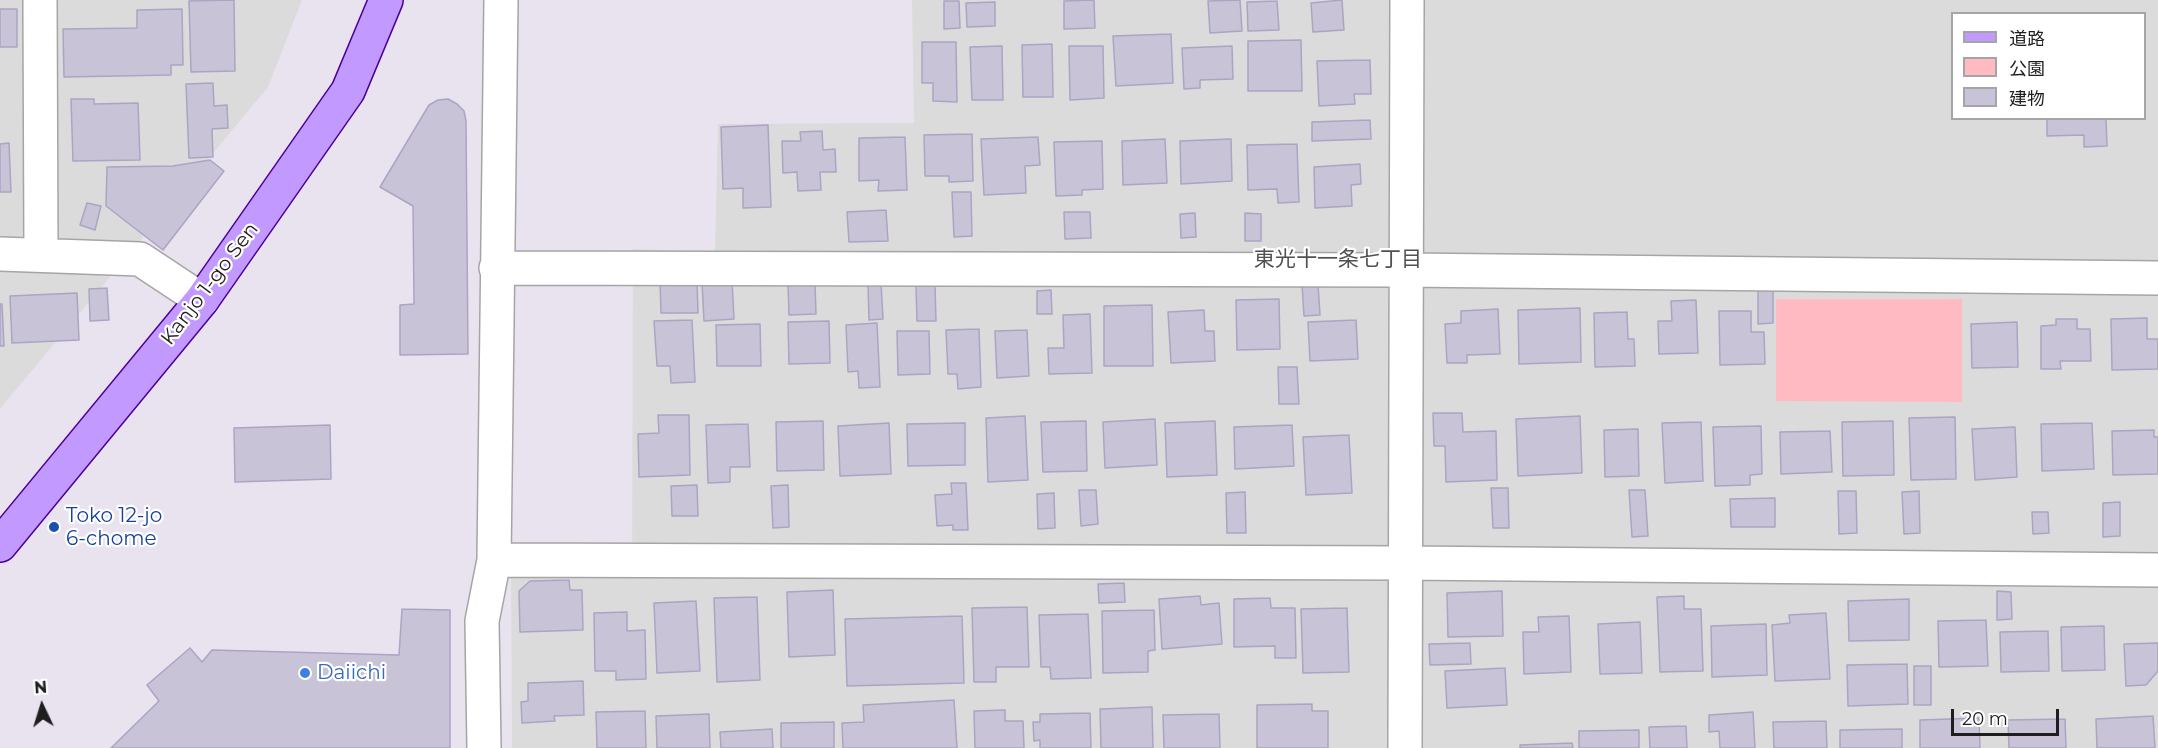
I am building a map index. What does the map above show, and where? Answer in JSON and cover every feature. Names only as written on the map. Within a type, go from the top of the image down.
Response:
[{"type":"main road","name":"Kanjo 1-go Sen","points":[[0,545],[202,300],[348,91],[386,0]]},
{"type":"street","points":[[40,0],[41,254]]},
{"type":"street","points":[[484,748],[482,621],[494,560],[501,0]]},
{"type":"street","points":[[1405,748],[1407,0]]},
{"type":"street","points":[[0,254],[140,259],[202,300]]},
{"type":"street","points":[[496,268],[1405,270],[2158,279]]},
{"type":"street","points":[[494,560],[1406,563],[2158,570]]},
{"type":"shaded area","points":[[0,0],[302,0],[268,87],[0,409]]},
{"type":"shaded area","points":[[912,0],[2158,0],[2158,748],[512,748],[511,578],[632,576],[633,249],[715,252],[718,124],[914,123]]},
{"type":"green space","points":[[1776,299],[1962,299],[1962,402],[1776,401]]},
{"type":"building","points":[[234,0],[235,71],[191,72],[189,1]]},
{"type":"building","points":[[1094,0],[1095,28],[1064,29],[1064,1]]},
{"type":"building","points":[[1240,0],[1242,31],[1210,33],[1208,1]]},
{"type":"building","points":[[1342,0],[1344,30],[1313,32],[1311,3]]},
{"type":"building","points":[[944,1],[959,1],[960,28],[944,29]]},
{"type":"building","points":[[1277,1],[1279,30],[1248,31],[1247,2]]},
{"type":"building","points":[[995,2],[995,26],[967,27],[966,3]]},
{"type":"building","points":[[0,9],[17,9],[17,47],[0,47]]},
{"type":"building","points":[[182,9],[183,65],[171,65],[171,75],[64,77],[63,29],[137,28],[137,10]]},
{"type":"building","points":[[1171,34],[1173,83],[1116,86],[1113,36]]},
{"type":"building","points":[[1301,40],[1302,91],[1248,91],[1248,41]]},
{"type":"building","points":[[922,42],[956,42],[957,102],[933,101],[933,83],[922,83]]},
{"type":"building","points":[[1052,44],[1053,97],[1023,97],[1022,45]]},
{"type":"building","points":[[1002,46],[1003,100],[972,100],[970,47]]},
{"type":"building","points":[[1069,46],[1103,46],[1104,98],[1070,100]]},
{"type":"building","points":[[1232,46],[1233,79],[1200,80],[1200,88],[1184,89],[1182,48]]},
{"type":"building","points":[[1370,60],[1371,94],[1354,94],[1355,104],[1319,106],[1317,61]]},
{"type":"building","points":[[213,83],[214,106],[227,105],[228,128],[212,129],[213,157],[189,158],[186,84]]},
{"type":"building","points":[[71,99],[94,99],[94,104],[138,103],[140,160],[73,161]]},
{"type":"building","points":[[448,99],[464,111],[466,121],[468,354],[400,355],[400,305],[414,304],[413,206],[380,187],[429,105],[438,100]]},
{"type":"building","points":[[1370,120],[1371,139],[1312,141],[1312,122]]},
{"type":"building","points":[[2047,120],[2106,120],[2107,146],[2084,147],[2084,135],[2047,136]]},
{"type":"building","points":[[768,125],[771,207],[743,208],[743,188],[723,189],[721,127]]},
{"type":"building","points":[[822,131],[823,150],[835,149],[836,172],[820,172],[821,190],[798,191],[797,172],[783,173],[782,141],[801,141],[800,132]]},
{"type":"building","points":[[972,134],[973,181],[949,182],[949,176],[925,176],[924,135]]},
{"type":"building","points":[[905,137],[907,190],[878,191],[879,180],[859,181],[859,138]]},
{"type":"building","points":[[1038,137],[1040,165],[1025,166],[1026,193],[984,195],[981,139]]},
{"type":"building","points":[[1165,139],[1167,183],[1123,185],[1122,141]]},
{"type":"building","points":[[1231,139],[1232,181],[1181,184],[1180,141]]},
{"type":"building","points":[[1102,141],[1103,189],[1082,190],[1082,195],[1056,196],[1054,142]]},
{"type":"building","points":[[9,143],[11,192],[0,192],[0,144]]},
{"type":"building","points":[[1297,144],[1299,202],[1278,203],[1277,189],[1248,190],[1247,145]]},
{"type":"building","points":[[210,160],[224,171],[163,250],[106,206],[107,167],[173,166]]},
{"type":"building","points":[[1360,164],[1361,184],[1351,185],[1352,206],[1315,208],[1314,167]]},
{"type":"building","points":[[952,192],[971,192],[972,236],[954,237]]},
{"type":"building","points":[[87,203],[101,206],[95,230],[80,225]]},
{"type":"building","points":[[886,210],[888,241],[849,242],[847,212]]},
{"type":"building","points":[[1064,212],[1090,212],[1091,238],[1065,239]]},
{"type":"building","points":[[1195,213],[1196,237],[1181,238],[1180,214]]},
{"type":"building","points":[[1245,213],[1261,214],[1261,241],[1245,241]]},
{"type":"building","points":[[697,280],[698,313],[661,313],[660,281]]},
{"type":"building","points":[[732,281],[734,319],[704,321],[702,283]]},
{"type":"building","points":[[815,283],[816,314],[789,315],[788,284]]},
{"type":"building","points":[[881,283],[883,319],[869,320],[868,284]]},
{"type":"building","points":[[1318,284],[1320,315],[1304,316],[1302,285]]},
{"type":"building","points":[[916,286],[935,286],[936,321],[917,321]]},
{"type":"building","points":[[107,288],[109,320],[90,321],[89,289]]},
{"type":"building","points":[[1758,289],[1773,289],[1773,323],[1758,324]]},
{"type":"building","points":[[1051,290],[1052,314],[1037,314],[1037,291]]},
{"type":"building","points":[[77,293],[79,340],[12,343],[10,296]]},
{"type":"building","points":[[1279,299],[1280,349],[1237,350],[1236,300]]},
{"type":"building","points":[[1696,300],[1698,353],[1659,354],[1658,321],[1672,321],[1671,301]]},
{"type":"building","points":[[0,304],[2,304],[4,346],[0,346]]},
{"type":"building","points":[[1152,305],[1153,366],[1104,366],[1104,306]]},
{"type":"building","points":[[1580,308],[1581,362],[1519,364],[1518,310]]},
{"type":"building","points":[[1498,309],[1500,354],[1467,355],[1467,363],[1447,363],[1445,324],[1461,323],[1461,311]]},
{"type":"building","points":[[1204,310],[1205,331],[1214,331],[1215,361],[1171,363],[1168,312]]},
{"type":"building","points":[[1719,311],[1751,311],[1751,332],[1764,332],[1765,364],[1720,365]]},
{"type":"building","points":[[1627,312],[1628,339],[1634,339],[1635,366],[1595,367],[1594,313]]},
{"type":"building","points":[[1090,314],[1092,373],[1049,374],[1048,348],[1064,348],[1063,315]]},
{"type":"building","points":[[2147,318],[2147,339],[2158,339],[2158,369],[2112,370],[2111,319]]},
{"type":"building","points":[[2056,319],[2077,319],[2077,329],[2090,329],[2091,361],[2060,361],[2061,369],[2041,369],[2041,326],[2056,325]]},
{"type":"building","points":[[692,320],[695,382],[671,383],[670,366],[657,366],[654,321]]},
{"type":"building","points":[[1356,320],[1358,359],[1310,361],[1308,322]]},
{"type":"building","points":[[829,321],[830,363],[789,364],[788,322]]},
{"type":"building","points":[[2017,322],[2018,367],[1972,368],[1971,324]]},
{"type":"building","points":[[877,323],[880,387],[859,388],[858,371],[848,372],[846,325]]},
{"type":"building","points":[[760,324],[761,366],[717,366],[716,325]]},
{"type":"building","points":[[979,329],[981,387],[958,389],[957,374],[948,374],[946,330]]},
{"type":"building","points":[[1027,330],[1029,376],[997,378],[995,331]]},
{"type":"building","points":[[897,331],[929,331],[930,374],[898,375]]},
{"type":"building","points":[[1278,367],[1297,367],[1299,404],[1279,404]]},
{"type":"building","points":[[1433,413],[1462,413],[1463,432],[1496,431],[1497,480],[1446,482],[1445,446],[1434,446]]},
{"type":"building","points":[[658,415],[689,415],[690,475],[639,477],[638,434],[659,433]]},
{"type":"building","points":[[1025,416],[1028,480],[988,482],[986,418]]},
{"type":"building","points":[[1580,416],[1582,473],[1518,476],[1516,419]]},
{"type":"building","points":[[1955,417],[1956,479],[1911,480],[1909,418]]},
{"type":"building","points":[[1155,419],[1157,465],[1105,468],[1103,422]]},
{"type":"building","points":[[823,421],[824,470],[777,471],[776,422]]},
{"type":"building","points":[[1086,421],[1087,471],[1043,472],[1041,422]]},
{"type":"building","points":[[1215,421],[1217,475],[1167,477],[1165,423]]},
{"type":"building","points":[[1893,421],[1894,475],[1843,476],[1842,422]]},
{"type":"building","points":[[1701,422],[1703,481],[1665,483],[1662,423]]},
{"type":"building","points":[[889,423],[891,474],[840,476],[838,426]]},
{"type":"building","points":[[965,423],[965,465],[908,466],[907,424]]},
{"type":"building","points":[[2092,423],[2094,469],[2042,471],[2041,424]]},
{"type":"building","points":[[748,424],[750,467],[730,467],[730,482],[708,483],[706,425]]},
{"type":"building","points":[[330,425],[331,479],[235,482],[234,428]]},
{"type":"building","points":[[1292,425],[1294,466],[1235,469],[1234,427]]},
{"type":"building","points":[[1761,426],[1762,474],[1750,475],[1750,485],[1715,486],[1713,427]]},
{"type":"building","points":[[2015,427],[2017,477],[1975,480],[1972,429]]},
{"type":"building","points":[[1638,429],[1639,476],[1605,477],[1604,430]]},
{"type":"building","points":[[2154,430],[2154,437],[2158,437],[2158,474],[2113,475],[2112,431]]},
{"type":"building","points":[[1830,431],[1832,472],[1781,474],[1780,432]]},
{"type":"building","points":[[1349,435],[1352,493],[1306,495],[1303,437]]},
{"type":"building","points":[[951,483],[966,483],[968,530],[953,530],[953,525],[937,526],[935,495],[952,494]]},
{"type":"building","points":[[697,485],[698,516],[672,516],[671,486]]},
{"type":"building","points":[[788,485],[789,527],[773,528],[771,486]]},
{"type":"building","points":[[1491,488],[1508,488],[1509,528],[1493,528]]},
{"type":"building","points":[[1079,490],[1096,490],[1098,524],[1081,526]]},
{"type":"building","points":[[1629,490],[1645,490],[1648,536],[1632,537]]},
{"type":"building","points":[[1838,491],[1856,491],[1857,533],[1839,534]]},
{"type":"building","points":[[1919,491],[1920,533],[1904,534],[1902,492]]},
{"type":"building","points":[[1245,492],[1246,533],[1227,533],[1226,493]]},
{"type":"building","points":[[1054,493],[1055,528],[1038,529],[1037,494]]},
{"type":"building","points":[[1775,498],[1775,527],[1731,527],[1730,499]]},
{"type":"building","points":[[2120,502],[2120,536],[2103,537],[2103,503]]},
{"type":"building","points":[[2032,512],[2048,512],[2049,533],[2033,534]]},
{"type":"building","points":[[569,580],[570,590],[582,590],[583,630],[520,632],[519,591],[530,581]]},
{"type":"building","points":[[1124,583],[1125,602],[1099,603],[1098,584]]},
{"type":"building","points":[[833,590],[835,655],[789,657],[787,592]]},
{"type":"building","points":[[1502,591],[1503,636],[1448,637],[1447,593]]},
{"type":"building","points":[[1997,591],[2011,592],[2012,619],[1997,620]]},
{"type":"building","points":[[1200,596],[1201,605],[1219,603],[1222,644],[1162,649],[1159,599]]},
{"type":"building","points":[[1684,596],[1684,609],[1701,609],[1703,671],[1660,672],[1657,597]]},
{"type":"building","points":[[757,597],[760,680],[717,682],[714,598]]},
{"type":"building","points":[[1270,598],[1271,608],[1295,608],[1296,658],[1275,658],[1275,646],[1234,647],[1234,599]]},
{"type":"building","points":[[1909,599],[1909,640],[1849,641],[1848,601]]},
{"type":"building","points":[[696,601],[700,671],[657,673],[654,603]]},
{"type":"building","points":[[1027,607],[1029,667],[996,667],[996,682],[974,682],[972,608]]},
{"type":"building","points":[[1347,608],[1349,672],[1303,673],[1301,609]]},
{"type":"building","name":"Daiichi","points":[[402,609],[450,610],[450,748],[111,748],[159,701],[147,685],[190,648],[202,662],[212,650],[399,655]]},
{"type":"building","points":[[1154,610],[1155,650],[1148,651],[1148,672],[1103,673],[1102,611]]},
{"type":"building","points":[[627,612],[627,631],[645,630],[646,679],[616,680],[616,671],[595,671],[594,613]]},
{"type":"building","points":[[1826,613],[1830,679],[1775,681],[1772,625],[1790,623],[1789,615]]},
{"type":"building","points":[[1088,614],[1091,678],[1051,679],[1050,667],[1041,667],[1039,615]]},
{"type":"building","points":[[962,616],[964,683],[847,686],[845,619]]},
{"type":"building","points":[[1569,616],[1571,672],[1524,674],[1523,632],[1539,632],[1538,617]]},
{"type":"building","points":[[1986,620],[1988,666],[1939,667],[1938,621]]},
{"type":"building","points":[[1640,622],[1642,673],[1600,674],[1598,624]]},
{"type":"building","points":[[1766,624],[1767,675],[1712,677],[1711,626]]},
{"type":"building","points":[[2104,626],[2105,670],[2062,671],[2061,627]]},
{"type":"building","points":[[2048,631],[2049,671],[2001,672],[2000,632]]},
{"type":"building","points":[[1470,643],[1471,664],[1430,665],[1429,644]]},
{"type":"building","points":[[2158,643],[2158,671],[2146,685],[2126,686],[2124,644]]},
{"type":"building","points":[[1907,664],[1908,704],[1848,706],[1847,665]]},
{"type":"building","points":[[1914,666],[1931,666],[1931,705],[1914,705]]},
{"type":"building","points":[[1505,668],[1507,705],[1447,708],[1445,671]]},
{"type":"building","points":[[583,681],[584,715],[554,716],[555,721],[522,723],[521,702],[528,701],[528,683]]},
{"type":"building","points":[[954,700],[957,748],[843,748],[842,723],[864,722],[863,705]]},
{"type":"building","points":[[1312,704],[1312,711],[1328,711],[1328,748],[1257,748],[1257,705]]},
{"type":"building","points":[[1152,707],[1153,748],[1101,748],[1100,709]]},
{"type":"building","points":[[1005,710],[1005,721],[1023,721],[1024,748],[975,748],[974,711]]},
{"type":"building","points":[[645,711],[646,748],[597,748],[596,712]]},
{"type":"building","points":[[1753,712],[1755,748],[1720,748],[1719,731],[1709,732],[1709,715]]},
{"type":"building","points":[[1090,713],[1091,748],[1040,748],[1040,740],[1034,741],[1033,722],[1040,722],[1040,714]]},
{"type":"building","points":[[709,714],[710,748],[657,748],[656,716]]},
{"type":"building","points":[[1219,714],[1220,748],[1164,748],[1163,715]]},
{"type":"building","points":[[2153,716],[2155,748],[2097,748],[2096,719]]},
{"type":"building","points":[[1979,718],[1980,748],[1920,748],[1920,720]]},
{"type":"building","points":[[2065,719],[2066,748],[2009,748],[2008,720]]},
{"type":"building","points":[[1826,721],[1827,748],[1774,748],[1773,722]]},
{"type":"building","points":[[834,722],[834,748],[781,748],[781,723]]},
{"type":"building","points":[[1686,726],[1687,748],[1650,748],[1649,727]]},
{"type":"building","points":[[772,729],[773,748],[721,748],[720,732]]},
{"type":"building","points":[[1902,729],[1902,748],[1840,748],[1840,730]]},
{"type":"building","points":[[1639,730],[1639,748],[1579,748],[1579,731]]},
{"type":"building","points":[[1572,743],[1573,748],[1520,748],[1520,745]]},
{"type":"place","name":"Toko 12-jo 6-chome","points":[[54,527]]},
{"type":"place","name":"Daiichi","points":[[305,673]]},
{"type":"district","name":"東光十一条七丁目","points":[[1338,260]]}]
